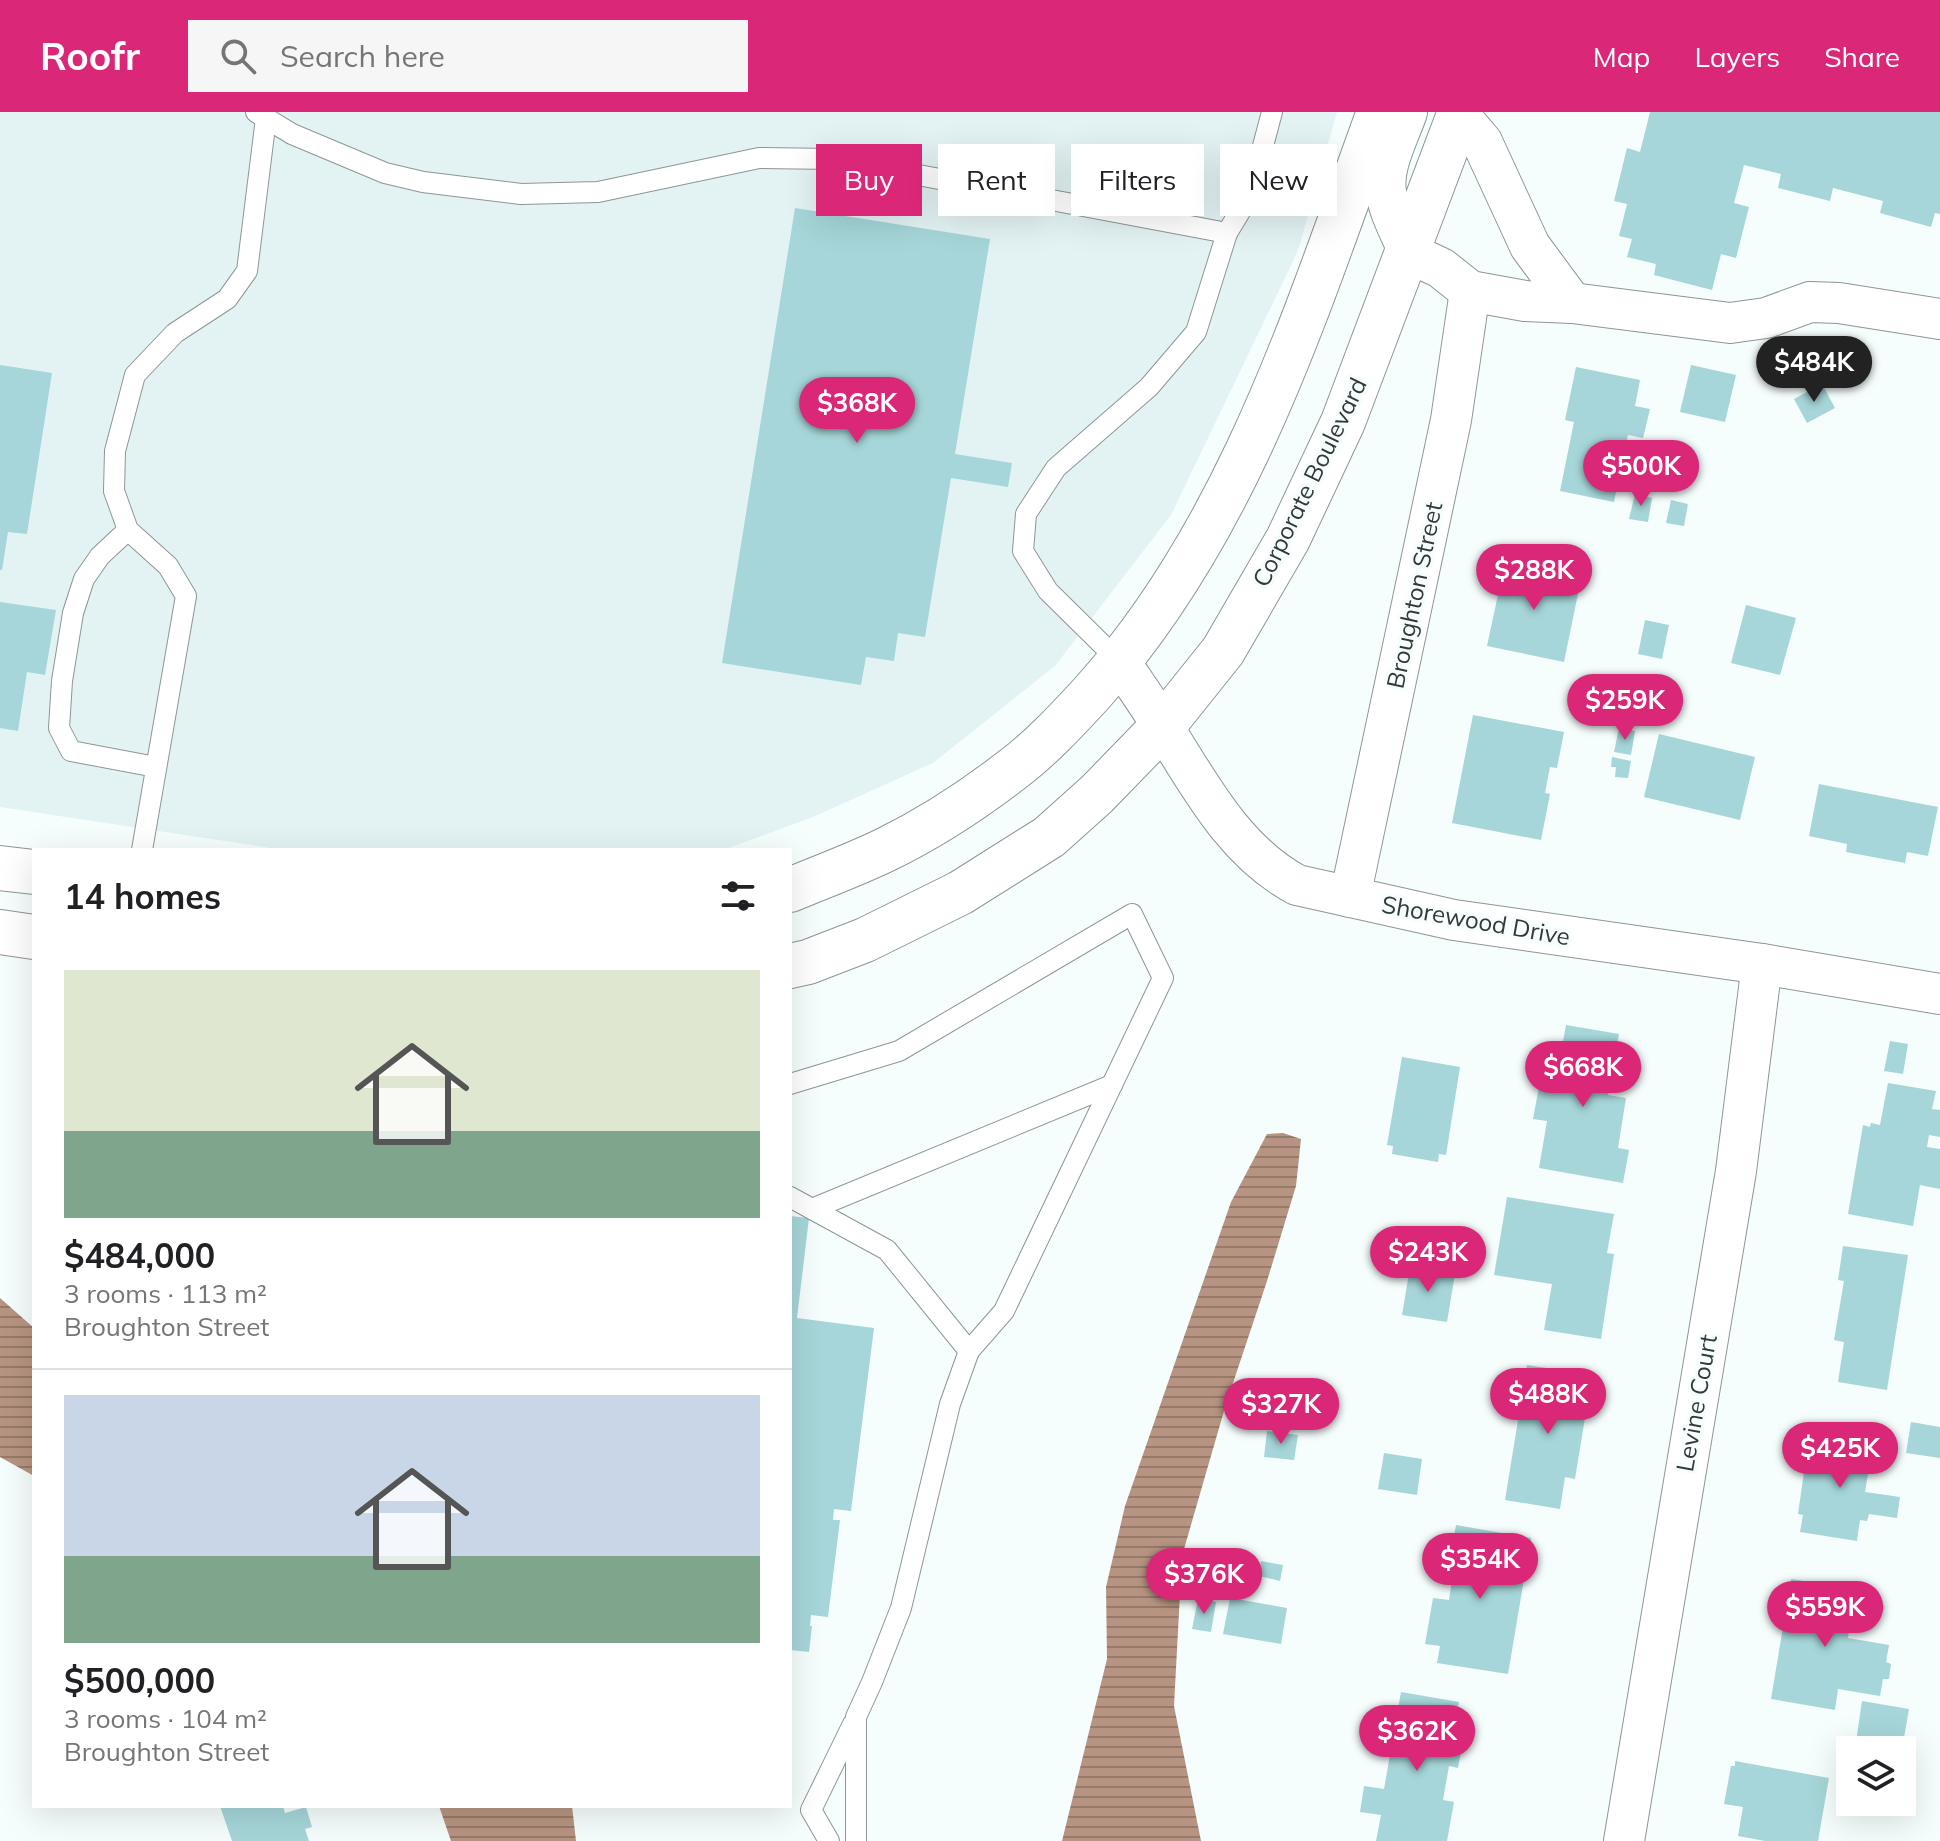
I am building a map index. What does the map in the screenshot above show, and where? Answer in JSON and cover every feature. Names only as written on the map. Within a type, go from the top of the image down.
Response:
[{"type":"street","points":[[792,889],[884,851],[945,817],[1015,768],[1068,719],[1139,637],[1190,561],[1255,437],[1295,342],[1379,112]]},
{"type":"street","points":[[1407,112],[1387,171],[1386,191],[1409,253],[1441,268],[1470,291],[1525,301],[1572,303],[1730,323],[1766,318],[1810,302],[1839,303],[1940,319]]},
{"type":"street","points":[[1460,113],[1482,142],[1530,246],[1572,303]]},
{"type":"street","name":"Corporate Boulevard","points":[[792,966],[865,940],[946,899],[1049,837],[1097,794],[1163,726],[1223,651],[1288,539],[1343,422],[1460,113]]},
{"type":"street","name":"Broughton Street","points":[[1350,897],[1451,420],[1470,291]]},
{"type":"street","name":"Shorewood Drive","points":[[1120,662],[1214,808],[1252,851],[1277,874],[1297,885],[1454,920],[1762,964],[1940,994]]},
{"type":"street","points":[[0,868],[32,872]]},
{"type":"street","points":[[0,932],[32,937]]},
{"type":"street","name":"Levine Court","points":[[1624,1841],[1736,1171],[1762,964]]},
{"type":"lane","points":[[1120,662],[1048,591],[1023,551],[1026,514],[1056,468],[1149,387],[1196,332],[1227,233],[1250,195],[1272,112]]},
{"type":"lane","points":[[142,848],[186,596],[168,566],[128,530],[114,491],[115,451],[135,375],[175,333],[227,299],[247,271],[261,115],[292,134],[385,173],[438,184],[521,194],[598,192],[759,158],[818,158],[1227,233]]},
{"type":"lane","points":[[128,530],[100,556],[84,579],[73,613],[66,654],[59,728],[71,751],[156,767]]},
{"type":"lane","points":[[792,1083],[899,1051],[1132,914],[1163,978],[1004,1311],[969,1351],[950,1404],[901,1608],[872,1682],[811,1810],[829,1841]]},
{"type":"lane","points":[[812,1209],[1112,1085]]},
{"type":"lane","points":[[792,1198],[887,1250],[969,1351]]},
{"type":"lane","points":[[856,1717],[856,1841]]},
{"type":"shaded area","points":[[0,112],[1337,112],[1328,144],[1220,144],[1220,216],[1308,216],[1298,251],[1171,515],[1055,666],[933,763],[813,817],[728,848],[271,848],[0,807]]},
{"type":"shaded area","points":[[1283,1133],[1301,1139],[1296,1186],[1226,1404],[1182,1556],[1174,1706],[1201,1841],[1062,1841],[1107,1659],[1106,1587],[1125,1506],[1231,1202],[1267,1134]]},
{"type":"shaded area","points":[[0,1298],[32,1326],[32,1475],[0,1457]]},
{"type":"shaded area","points":[[440,1808],[572,1808],[576,1841],[451,1841]]},
{"type":"building","points":[[1650,112],[1940,112],[1940,214],[1935,213],[1931,227],[1880,213],[1883,201],[1833,188],[1830,201],[1778,188],[1781,174],[1744,165],[1734,203],[1749,207],[1736,258],[1721,254],[1712,290],[1654,275],[1656,264],[1627,257],[1632,239],[1619,236],[1627,204],[1614,201],[1627,148],[1640,152]]},
{"type":"building","points":[[795,208],[816,211],[816,216],[845,216],[990,239],[955,454],[1012,463],[1008,487],[951,478],[925,637],[898,633],[894,661],[866,657],[861,685],[722,663]]},
{"type":"building","points":[[0,365],[52,373],[27,534],[8,532],[2,570],[0,570]]},
{"type":"building","points":[[1691,365],[1736,375],[1725,422],[1680,412]]},
{"type":"building","points":[[1576,367],[1640,380],[1635,406],[1650,409],[1643,438],[1628,435],[1614,502],[1560,491],[1574,422],[1565,420]]},
{"type":"building","points":[[1822,384],[1835,408],[1807,423],[1794,399]]},
{"type":"building","points":[[1635,494],[1652,498],[1648,522],[1629,519]]},
{"type":"building","points":[[1671,500],[1688,504],[1684,526],[1666,523]]},
{"type":"building","points":[[1505,562],[1581,579],[1564,662],[1487,646]]},
{"type":"building","points":[[0,602],[56,610],[45,675],[27,672],[18,731],[0,728]]},
{"type":"building","points":[[1746,605],[1796,618],[1780,675],[1731,663]]},
{"type":"building","points":[[1645,620],[1669,625],[1662,659],[1638,654]]},
{"type":"building","points":[[1627,693],[1642,696],[1639,717],[1623,715]]},
{"type":"building","points":[[1473,715],[1564,732],[1557,768],[1550,767],[1545,793],[1550,794],[1541,840],[1452,823]]},
{"type":"building","points":[[1619,728],[1635,731],[1631,755],[1614,752]]},
{"type":"building","points":[[1659,734],[1755,757],[1740,820],[1644,797]]},
{"type":"building","points":[[1612,757],[1631,761],[1628,778],[1615,777],[1616,767],[1611,767]]},
{"type":"building","points":[[1819,784],[1938,807],[1928,856],[1907,852],[1905,863],[1846,852],[1847,844],[1809,836]]},
{"type":"building","points":[[1566,1025],[1619,1034],[1608,1095],[1626,1098],[1618,1148],[1629,1150],[1623,1183],[1539,1168],[1547,1121],[1533,1119],[1543,1065],[1558,1068]]},
{"type":"building","points":[[1890,1041],[1908,1044],[1903,1074],[1884,1071]]},
{"type":"building","points":[[1402,1057],[1460,1067],[1446,1155],[1439,1154],[1438,1162],[1392,1154],[1393,1146],[1387,1145]]},
{"type":"building","points":[[1888,1083],[1936,1091],[1932,1109],[1940,1110],[1940,1137],[1929,1135],[1927,1147],[1940,1149],[1940,1189],[1920,1185],[1913,1226],[1848,1214],[1863,1125],[1880,1125]]},
{"type":"building","points":[[1507,1197],[1614,1214],[1607,1253],[1614,1254],[1601,1339],[1544,1330],[1552,1284],[1494,1275]]},
{"type":"building","points":[[792,1216],[809,1218],[797,1318],[874,1328],[851,1511],[834,1509],[833,1520],[840,1520],[828,1617],[811,1615],[809,1652],[792,1650]]},
{"type":"building","points":[[1843,1246],[1908,1255],[1887,1390],[1838,1382],[1844,1342],[1834,1340],[1844,1281],[1838,1280]]},
{"type":"building","points":[[1410,1267],[1455,1274],[1447,1322],[1402,1315]]},
{"type":"building","points":[[1527,1365],[1592,1375],[1575,1479],[1565,1477],[1560,1509],[1505,1500]]},
{"type":"building","points":[[1911,1422],[1940,1427],[1940,1458],[1906,1453]]},
{"type":"building","points":[[1267,1431],[1298,1435],[1294,1460],[1264,1457]]},
{"type":"building","points":[[1816,1435],[1873,1444],[1865,1492],[1900,1497],[1897,1518],[1869,1514],[1867,1521],[1860,1520],[1857,1541],[1800,1532],[1803,1515],[1798,1514],[1805,1465],[1812,1465]]},
{"type":"building","points":[[1384,1453],[1422,1459],[1417,1495],[1378,1489]]},
{"type":"building","points":[[1456,1525],[1531,1538],[1508,1674],[1437,1663],[1440,1646],[1425,1644],[1433,1598],[1449,1600],[1452,1579],[1447,1578]]},
{"type":"building","points":[[1261,1561],[1283,1565],[1280,1581],[1259,1576]]},
{"type":"building","points":[[1791,1579],[1855,1589],[1848,1638],[1889,1645],[1886,1662],[1891,1664],[1889,1679],[1883,1679],[1880,1696],[1838,1689],[1835,1710],[1771,1699]]},
{"type":"building","points":[[1230,1598],[1287,1608],[1281,1644],[1223,1634]]},
{"type":"building","points":[[1198,1599],[1216,1602],[1211,1632],[1192,1629]]},
{"type":"building","points":[[1401,1692],[1459,1702],[1451,1750],[1461,1752],[1458,1768],[1449,1766],[1443,1800],[1454,1802],[1447,1841],[1376,1841],[1381,1815],[1360,1812],[1364,1786],[1384,1789]]},
{"type":"building","points":[[1862,1701],[1909,1709],[1904,1736],[1857,1736]]},
{"type":"building","points":[[1735,1761],[1829,1778],[1818,1841],[1765,1841],[1738,1836],[1743,1807],[1724,1804],[1731,1766],[1735,1766]]},
{"type":"building","points":[[221,1808],[284,1808],[285,1813],[306,1808],[312,1827],[305,1829],[309,1841],[232,1841]]}]
